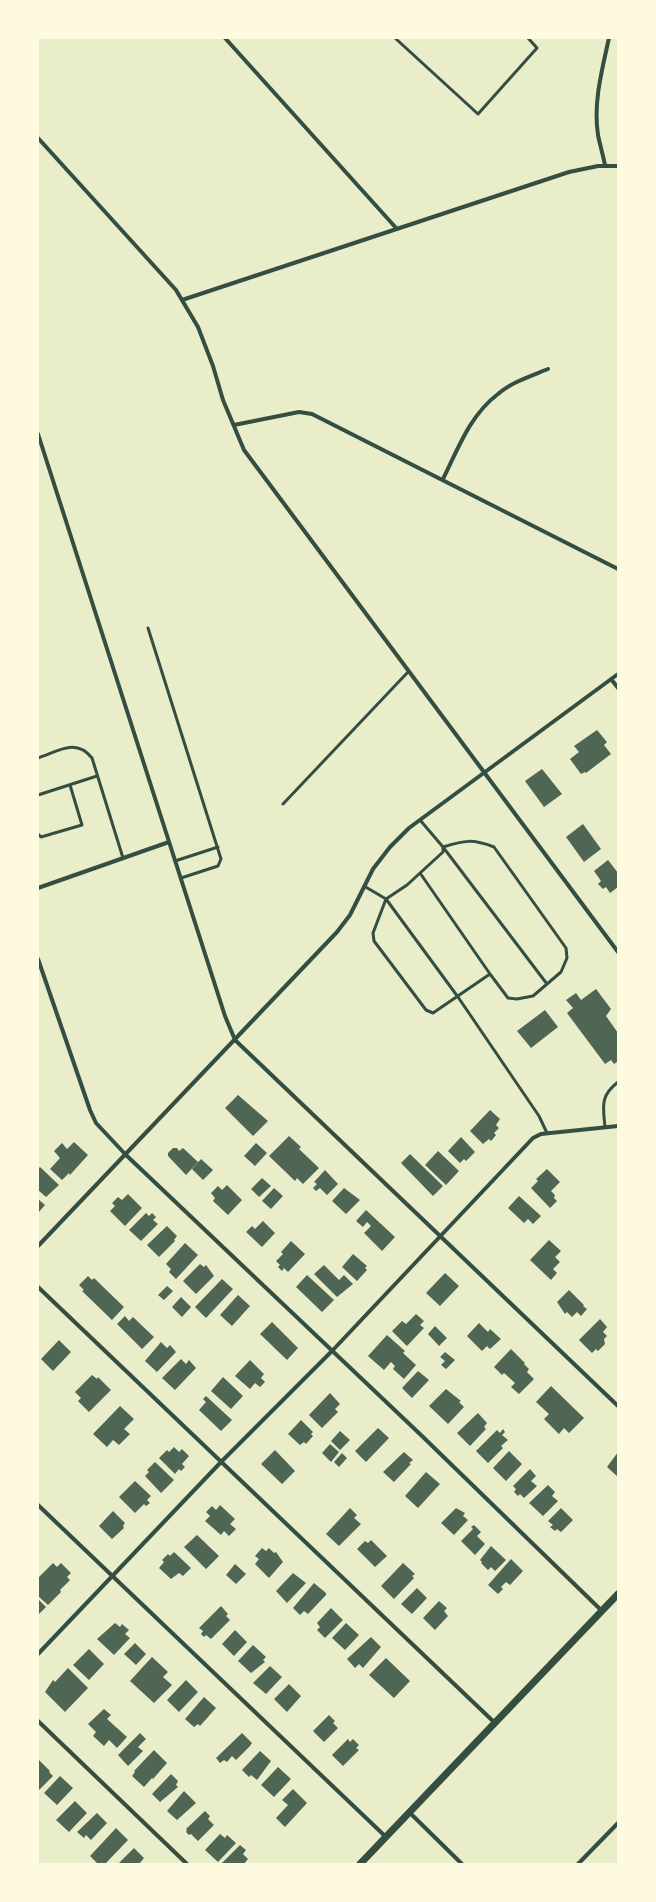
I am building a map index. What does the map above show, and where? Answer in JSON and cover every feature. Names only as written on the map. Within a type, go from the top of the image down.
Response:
[{"type":"street","points":[[225,38],[397,229]]},
{"type":"street","points":[[605,165],[598,135],[597,110],[598,93],[609,38]]},
{"type":"street","points":[[39,141],[176,290],[198,327],[213,366],[223,400],[244,450],[618,952]]},
{"type":"street","points":[[182,300],[584,167],[605,165],[618,166]]},
{"type":"street","points":[[443,479],[472,421],[498,394],[519,381],[548,369]]},
{"type":"street","points":[[234,425],[299,412],[312,414],[443,479],[618,569]]},
{"type":"street","points":[[38,434],[225,1016],[235,1040],[442,1236],[618,1406]]},
{"type":"street","points":[[38,1246],[337,932],[350,915],[373,869],[390,847],[420,820],[618,674]]},
{"type":"street","points":[[611,679],[618,688]]},
{"type":"street","points":[[38,888],[169,842]]},
{"type":"street","points":[[38,959],[90,1110],[96,1123],[126,1155],[422,1436],[602,1611]]},
{"type":"street","points":[[38,1654],[221,1462],[332,1351],[442,1236],[522,1148],[533,1138],[547,1133],[618,1126]]},
{"type":"street","points":[[38,1287],[495,1723]]},
{"type":"street","points":[[38,1505],[386,1837]]},
{"type":"street","points":[[360,1864],[618,1594]]},
{"type":"street","points":[[38,1721],[187,1864]]},
{"type":"street","points":[[409,1812],[462,1864]]},
{"type":"street","points":[[578,1864],[618,1823]]},
{"type":"lane","points":[[395,38],[478,114],[537,48],[528,38]]},
{"type":"lane","points":[[148,628],[221,860],[218,866],[181,878]]},
{"type":"lane","points":[[283,804],[408,672]]},
{"type":"lane","points":[[38,758],[72,746],[85,750],[92,758],[123,858]]},
{"type":"lane","points":[[38,794],[97,776]]},
{"type":"lane","points":[[38,834],[41,837],[82,825],[70,785]]},
{"type":"lane","points":[[420,820],[443,847],[547,984]]},
{"type":"lane","points":[[420,872],[508,998],[517,999],[533,996],[562,972],[567,958],[566,948],[494,847],[479,841],[464,840],[443,847]]},
{"type":"lane","points":[[175,861],[218,847]]},
{"type":"lane","points":[[443,847],[443,852],[407,885],[386,898],[373,934],[374,941],[426,1010],[433,1012],[490,974]]},
{"type":"lane","points":[[364,886],[386,898],[458,996],[539,1116],[547,1133]]},
{"type":"lane","points":[[605,1127],[604,1097],[611,1087],[618,1082]]},
{"type":"building","points":[[597,730],[607,742],[604,745],[611,754],[586,773],[581,774],[570,759],[579,752],[574,746]]},
{"type":"building","points":[[542,769],[562,794],[544,807],[525,781]]},
{"type":"building","points":[[583,824],[601,849],[584,862],[566,837]]},
{"type":"building","points":[[608,860],[618,873],[618,887],[610,893],[606,887],[603,889],[598,884],[601,881],[594,871]]},
{"type":"building","points":[[596,989],[611,1009],[606,1016],[618,1033],[618,1061],[614,1064],[611,1060],[605,1064],[567,1013],[573,1008],[566,1000],[576,993],[581,1000]]},
{"type":"building","points":[[545,1010],[558,1027],[531,1048],[517,1031]]},
{"type":"building","points":[[238,1095],[268,1121],[253,1136],[225,1108]]},
{"type":"building","points":[[490,1110],[500,1119],[496,1125],[499,1128],[494,1133],[496,1135],[491,1141],[489,1139],[483,1144],[470,1131]]},
{"type":"building","points":[[289,1136],[301,1147],[299,1149],[319,1168],[303,1184],[297,1178],[295,1181],[269,1156]]},
{"type":"building","points":[[461,1137],[475,1152],[466,1161],[464,1159],[460,1163],[448,1151]]},
{"type":"building","points":[[74,1142],[88,1155],[70,1175],[69,1173],[62,1180],[50,1169],[60,1158],[54,1151],[62,1143],[67,1149]]},
{"type":"building","points":[[256,1143],[267,1153],[255,1166],[244,1156]]},
{"type":"building","points":[[173,1148],[177,1148],[179,1151],[183,1148],[198,1162],[186,1175],[168,1156],[168,1153]]},
{"type":"building","points":[[438,1151],[459,1171],[446,1185],[425,1165]]},
{"type":"building","points":[[410,1154],[443,1186],[433,1196],[401,1163]]},
{"type":"building","points":[[201,1159],[213,1170],[203,1180],[192,1169]]},
{"type":"building","points":[[40,1167],[59,1185],[46,1197],[38,1190],[38,1169]]},
{"type":"building","points":[[547,1169],[560,1182],[551,1191],[555,1195],[554,1198],[557,1201],[550,1208],[531,1188],[538,1181],[536,1179]]},
{"type":"building","points":[[325,1170],[338,1184],[327,1195],[320,1188],[316,1191],[313,1188],[317,1184],[314,1182]]},
{"type":"building","points":[[262,1178],[271,1186],[259,1197],[251,1189]]},
{"type":"building","points":[[227,1185],[242,1200],[228,1215],[213,1201],[215,1198],[211,1193],[218,1186],[222,1190]]},
{"type":"building","points":[[274,1188],[283,1196],[271,1209],[262,1201]]},
{"type":"building","points":[[344,1188],[360,1200],[346,1214],[332,1201]]},
{"type":"building","points":[[128,1194],[142,1208],[125,1226],[110,1211],[115,1206],[112,1203],[118,1197],[122,1200]]},
{"type":"building","points":[[519,1196],[541,1216],[533,1224],[528,1219],[524,1223],[508,1208]]},
{"type":"building","points":[[38,1199],[45,1205],[38,1213]]},
{"type":"building","points":[[366,1210],[395,1237],[382,1251],[364,1233],[371,1226],[367,1222],[363,1227],[356,1221]]},
{"type":"building","points":[[146,1213],[149,1216],[152,1213],[156,1217],[153,1220],[158,1224],[141,1241],[129,1230]]},
{"type":"building","points":[[263,1221],[275,1233],[262,1247],[246,1232],[252,1226],[255,1229]]},
{"type":"building","points":[[167,1226],[177,1236],[174,1240],[175,1241],[159,1257],[147,1245]]},
{"type":"building","points":[[549,1240],[561,1251],[555,1257],[560,1262],[553,1269],[557,1273],[551,1280],[530,1260]]},
{"type":"building","points":[[291,1241],[305,1254],[288,1272],[284,1268],[282,1271],[278,1267],[280,1265],[276,1261],[283,1254],[281,1252]]},
{"type":"building","points":[[185,1243],[198,1255],[176,1279],[169,1272],[171,1269],[166,1264]]},
{"type":"building","points":[[353,1254],[367,1266],[365,1268],[367,1270],[357,1281],[342,1267]]},
{"type":"building","points":[[200,1264],[204,1267],[206,1265],[214,1276],[196,1294],[183,1281]]},
{"type":"building","points":[[324,1265],[339,1280],[344,1275],[353,1284],[337,1297],[314,1274]]},
{"type":"building","points":[[445,1273],[459,1286],[440,1306],[426,1293]]},
{"type":"building","points":[[307,1275],[334,1300],[322,1312],[296,1287]]},
{"type":"building","points":[[88,1276],[92,1280],[94,1278],[124,1307],[112,1320],[82,1291],[84,1290],[79,1285]]},
{"type":"building","points":[[222,1279],[233,1289],[206,1318],[195,1307]]},
{"type":"building","points":[[167,1286],[173,1291],[164,1300],[158,1295]]},
{"type":"building","points":[[569,1290],[587,1309],[581,1316],[577,1312],[572,1317],[567,1312],[565,1314],[557,1302]]},
{"type":"building","points":[[238,1295],[250,1306],[232,1326],[220,1315]]},
{"type":"building","points":[[181,1297],[191,1307],[182,1317],[172,1307]]},
{"type":"building","points":[[416,1314],[424,1321],[420,1325],[424,1328],[407,1346],[392,1331],[402,1321],[406,1324]]},
{"type":"building","points":[[125,1316],[129,1321],[133,1317],[154,1337],[142,1349],[117,1324]]},
{"type":"building","points":[[600,1319],[607,1327],[603,1332],[607,1336],[604,1339],[605,1344],[598,1351],[596,1349],[592,1353],[579,1340]]},
{"type":"building","points":[[272,1322],[298,1348],[287,1360],[260,1334]]},
{"type":"building","points":[[479,1323],[488,1332],[490,1329],[501,1339],[490,1349],[487,1346],[482,1351],[467,1336]]},
{"type":"building","points":[[435,1326],[447,1338],[439,1346],[428,1334]]},
{"type":"building","points":[[387,1335],[405,1351],[403,1353],[416,1365],[404,1379],[393,1369],[395,1366],[391,1362],[384,1370],[368,1356]]},
{"type":"building","points":[[59,1340],[71,1352],[53,1371],[41,1359]]},
{"type":"building","points":[[161,1342],[167,1348],[170,1345],[176,1352],[157,1372],[145,1361]]},
{"type":"building","points":[[511,1349],[525,1363],[524,1364],[529,1369],[527,1372],[534,1379],[519,1394],[511,1387],[515,1383],[504,1373],[502,1375],[494,1367]]},
{"type":"building","points":[[445,1352],[455,1360],[446,1369],[441,1365],[445,1361],[440,1357]]},
{"type":"building","points":[[181,1359],[186,1364],[189,1360],[196,1368],[175,1390],[162,1378]]},
{"type":"building","points":[[250,1360],[264,1374],[261,1378],[265,1382],[260,1387],[255,1383],[250,1389],[235,1376]]},
{"type":"building","points":[[418,1371],[429,1380],[412,1398],[402,1388]]},
{"type":"building","points":[[92,1375],[97,1379],[98,1377],[111,1390],[89,1412],[78,1401],[81,1398],[75,1392]]},
{"type":"building","points":[[223,1377],[243,1396],[231,1409],[211,1391]]},
{"type":"building","points":[[551,1386],[584,1418],[569,1433],[564,1428],[559,1434],[544,1419],[549,1414],[536,1402]]},
{"type":"building","points":[[446,1389],[461,1401],[459,1402],[464,1407],[448,1424],[429,1406]]},
{"type":"building","points":[[330,1393],[340,1404],[335,1409],[338,1412],[322,1428],[309,1415]]},
{"type":"building","points":[[206,1396],[232,1420],[221,1431],[199,1410],[206,1402],[203,1399]]},
{"type":"building","points":[[120,1406],[134,1419],[124,1429],[130,1434],[119,1445],[113,1440],[107,1447],[93,1434]]},
{"type":"building","points":[[478,1413],[487,1423],[484,1427],[486,1429],[470,1446],[457,1433]]},
{"type":"building","points":[[301,1420],[313,1432],[311,1434],[313,1436],[306,1444],[304,1442],[300,1445],[288,1434]]},
{"type":"building","points":[[378,1428],[389,1438],[366,1462],[355,1451]]},
{"type":"building","points":[[503,1429],[505,1432],[502,1435],[508,1440],[501,1446],[503,1448],[488,1463],[476,1451],[497,1430],[500,1433]]},
{"type":"building","points":[[340,1431],[350,1440],[340,1450],[331,1441]]},
{"type":"building","points":[[330,1444],[339,1452],[331,1462],[322,1453]]},
{"type":"building","points":[[174,1447],[179,1452],[182,1449],[189,1456],[182,1464],[185,1467],[181,1471],[179,1469],[175,1474],[159,1458],[167,1450],[169,1452]]},
{"type":"building","points":[[275,1450],[295,1471],[282,1484],[261,1464]]},
{"type":"building","points":[[509,1451],[522,1464],[506,1481],[493,1468]]},
{"type":"building","points":[[404,1452],[413,1460],[394,1482],[383,1472]]},
{"type":"building","points":[[618,1452],[618,1477],[607,1467]]},
{"type":"building","points":[[342,1453],[347,1458],[339,1467],[334,1462]]},
{"type":"building","points":[[155,1462],[174,1480],[161,1493],[145,1476],[149,1472],[147,1470]]},
{"type":"building","points":[[530,1469],[536,1476],[531,1481],[537,1486],[524,1498],[520,1494],[518,1496],[514,1492],[516,1489],[513,1486]]},
{"type":"building","points":[[426,1472],[440,1484],[418,1508],[405,1496]]},
{"type":"building","points":[[135,1481],[151,1496],[147,1500],[150,1503],[146,1506],[144,1504],[135,1513],[119,1497]]},
{"type":"building","points":[[548,1485],[555,1492],[552,1496],[558,1501],[543,1516],[529,1503]]},
{"type":"building","points":[[220,1505],[235,1519],[230,1524],[236,1529],[229,1536],[224,1531],[221,1535],[205,1521],[210,1516],[206,1512],[212,1506],[216,1510]]},
{"type":"building","points":[[350,1508],[357,1515],[354,1518],[361,1524],[339,1546],[326,1534]]},
{"type":"building","points":[[456,1508],[465,1513],[463,1516],[468,1520],[454,1535],[441,1523]]},
{"type":"building","points":[[561,1508],[573,1520],[561,1532],[557,1529],[555,1531],[550,1527],[553,1525],[548,1521]]},
{"type":"building","points":[[113,1511],[125,1523],[123,1526],[124,1528],[112,1539],[99,1526]]},
{"type":"building","points":[[474,1525],[481,1532],[477,1536],[485,1544],[475,1555],[461,1541],[473,1529],[471,1527]]},
{"type":"building","points":[[197,1535],[219,1556],[206,1569],[184,1547]]},
{"type":"building","points":[[371,1540],[387,1556],[375,1567],[357,1549],[365,1541],[368,1543]]},
{"type":"building","points":[[491,1546],[506,1560],[495,1571],[491,1567],[488,1570],[480,1560]]},
{"type":"building","points":[[262,1548],[266,1551],[269,1548],[274,1553],[276,1552],[283,1562],[269,1578],[255,1564],[259,1559],[255,1556]]},
{"type":"building","points":[[174,1552],[191,1568],[183,1576],[179,1573],[171,1579],[159,1568],[164,1562],[162,1560],[168,1554],[170,1556]]},
{"type":"building","points":[[511,1559],[523,1571],[510,1585],[506,1582],[501,1587],[503,1589],[498,1594],[488,1585]]},
{"type":"building","points":[[53,1563],[57,1567],[61,1563],[71,1573],[67,1577],[70,1580],[48,1605],[38,1596],[38,1578]]},
{"type":"building","points":[[403,1563],[415,1574],[412,1576],[414,1578],[394,1599],[381,1586]]},
{"type":"building","points":[[235,1564],[246,1574],[236,1584],[226,1575]]},
{"type":"building","points":[[293,1573],[306,1583],[287,1603],[276,1591]]},
{"type":"building","points":[[314,1583],[326,1593],[326,1595],[308,1614],[304,1611],[300,1615],[293,1608]]},
{"type":"building","points":[[417,1588],[427,1598],[412,1614],[401,1604]]},
{"type":"building","points":[[38,1599],[46,1607],[38,1615]]},
{"type":"building","points":[[439,1601],[447,1608],[444,1611],[448,1616],[435,1630],[423,1618]]},
{"type":"building","points":[[221,1606],[228,1614],[226,1616],[230,1620],[211,1639],[206,1635],[204,1637],[201,1634],[203,1631],[199,1628]]},
{"type":"building","points":[[331,1608],[343,1620],[325,1638],[317,1630],[320,1627],[317,1623]]},
{"type":"building","points":[[115,1623],[120,1627],[122,1624],[129,1630],[125,1634],[130,1638],[114,1655],[97,1639]]},
{"type":"building","points":[[346,1623],[359,1635],[345,1650],[332,1638]]},
{"type":"building","points":[[235,1630],[247,1642],[234,1656],[222,1644]]},
{"type":"building","points":[[371,1637],[381,1647],[363,1668],[359,1664],[355,1668],[347,1659]]},
{"type":"building","points":[[135,1643],[146,1654],[136,1665],[124,1654]]},
{"type":"building","points":[[253,1645],[266,1657],[263,1660],[265,1662],[251,1673],[238,1661]]},
{"type":"building","points":[[89,1649],[104,1664],[89,1680],[73,1665]]},
{"type":"building","points":[[152,1657],[168,1672],[163,1677],[172,1685],[154,1703],[130,1681]]},
{"type":"building","points":[[386,1658],[410,1681],[394,1698],[369,1675]]},
{"type":"building","points":[[270,1666],[282,1677],[266,1694],[253,1683]]},
{"type":"building","points":[[68,1668],[88,1688],[65,1712],[45,1692],[53,1680],[55,1682]]},
{"type":"building","points":[[186,1680],[198,1692],[179,1712],[167,1700]]},
{"type":"building","points":[[289,1684],[301,1696],[287,1712],[274,1699]]},
{"type":"building","points":[[204,1697],[216,1708],[200,1726],[198,1724],[194,1727],[185,1719]]},
{"type":"building","points":[[104,1709],[111,1715],[107,1719],[127,1737],[117,1748],[109,1740],[104,1746],[93,1736],[96,1732],[88,1724]]},
{"type":"building","points":[[329,1715],[335,1721],[333,1723],[338,1728],[324,1742],[313,1731]]},
{"type":"building","points":[[140,1733],[146,1739],[138,1747],[143,1751],[128,1766],[118,1755]]},
{"type":"building","points":[[242,1733],[252,1743],[250,1746],[236,1760],[232,1756],[227,1762],[224,1760],[220,1763],[216,1758]]},
{"type":"building","points":[[348,1739],[350,1742],[353,1739],[359,1745],[356,1748],[359,1750],[343,1766],[332,1755]]},
{"type":"building","points":[[154,1750],[167,1763],[144,1787],[132,1776],[135,1772],[134,1771]]},
{"type":"building","points":[[260,1751],[271,1761],[257,1780],[251,1775],[249,1777],[242,1770]]},
{"type":"building","points":[[38,1759],[53,1776],[39,1790]]},
{"type":"building","points":[[278,1767],[291,1779],[274,1797],[261,1785]]},
{"type":"building","points":[[171,1774],[178,1781],[176,1785],[178,1787],[160,1802],[152,1794]]},
{"type":"building","points":[[60,1776],[73,1788],[57,1805],[44,1793]]},
{"type":"building","points":[[293,1789],[307,1803],[285,1827],[276,1818],[288,1805],[282,1800]]},
{"type":"building","points":[[184,1791],[196,1803],[177,1820],[167,1811]]},
{"type":"building","points":[[75,1801],[87,1813],[69,1832],[56,1820]]},
{"type":"building","points":[[205,1811],[210,1816],[208,1819],[214,1825],[198,1841],[191,1834],[189,1835],[186,1832],[186,1829]]},
{"type":"building","points":[[97,1813],[107,1823],[91,1840],[86,1835],[84,1838],[77,1832]]},
{"type":"building","points":[[116,1828],[128,1840],[105,1864],[98,1864],[90,1856]]},
{"type":"building","points":[[220,1834],[225,1838],[227,1835],[236,1843],[218,1862],[205,1850]]},
{"type":"building","points":[[240,1845],[246,1850],[243,1854],[248,1859],[244,1864],[221,1864]]},
{"type":"building","points":[[134,1848],[144,1858],[139,1864],[118,1864]]}]
